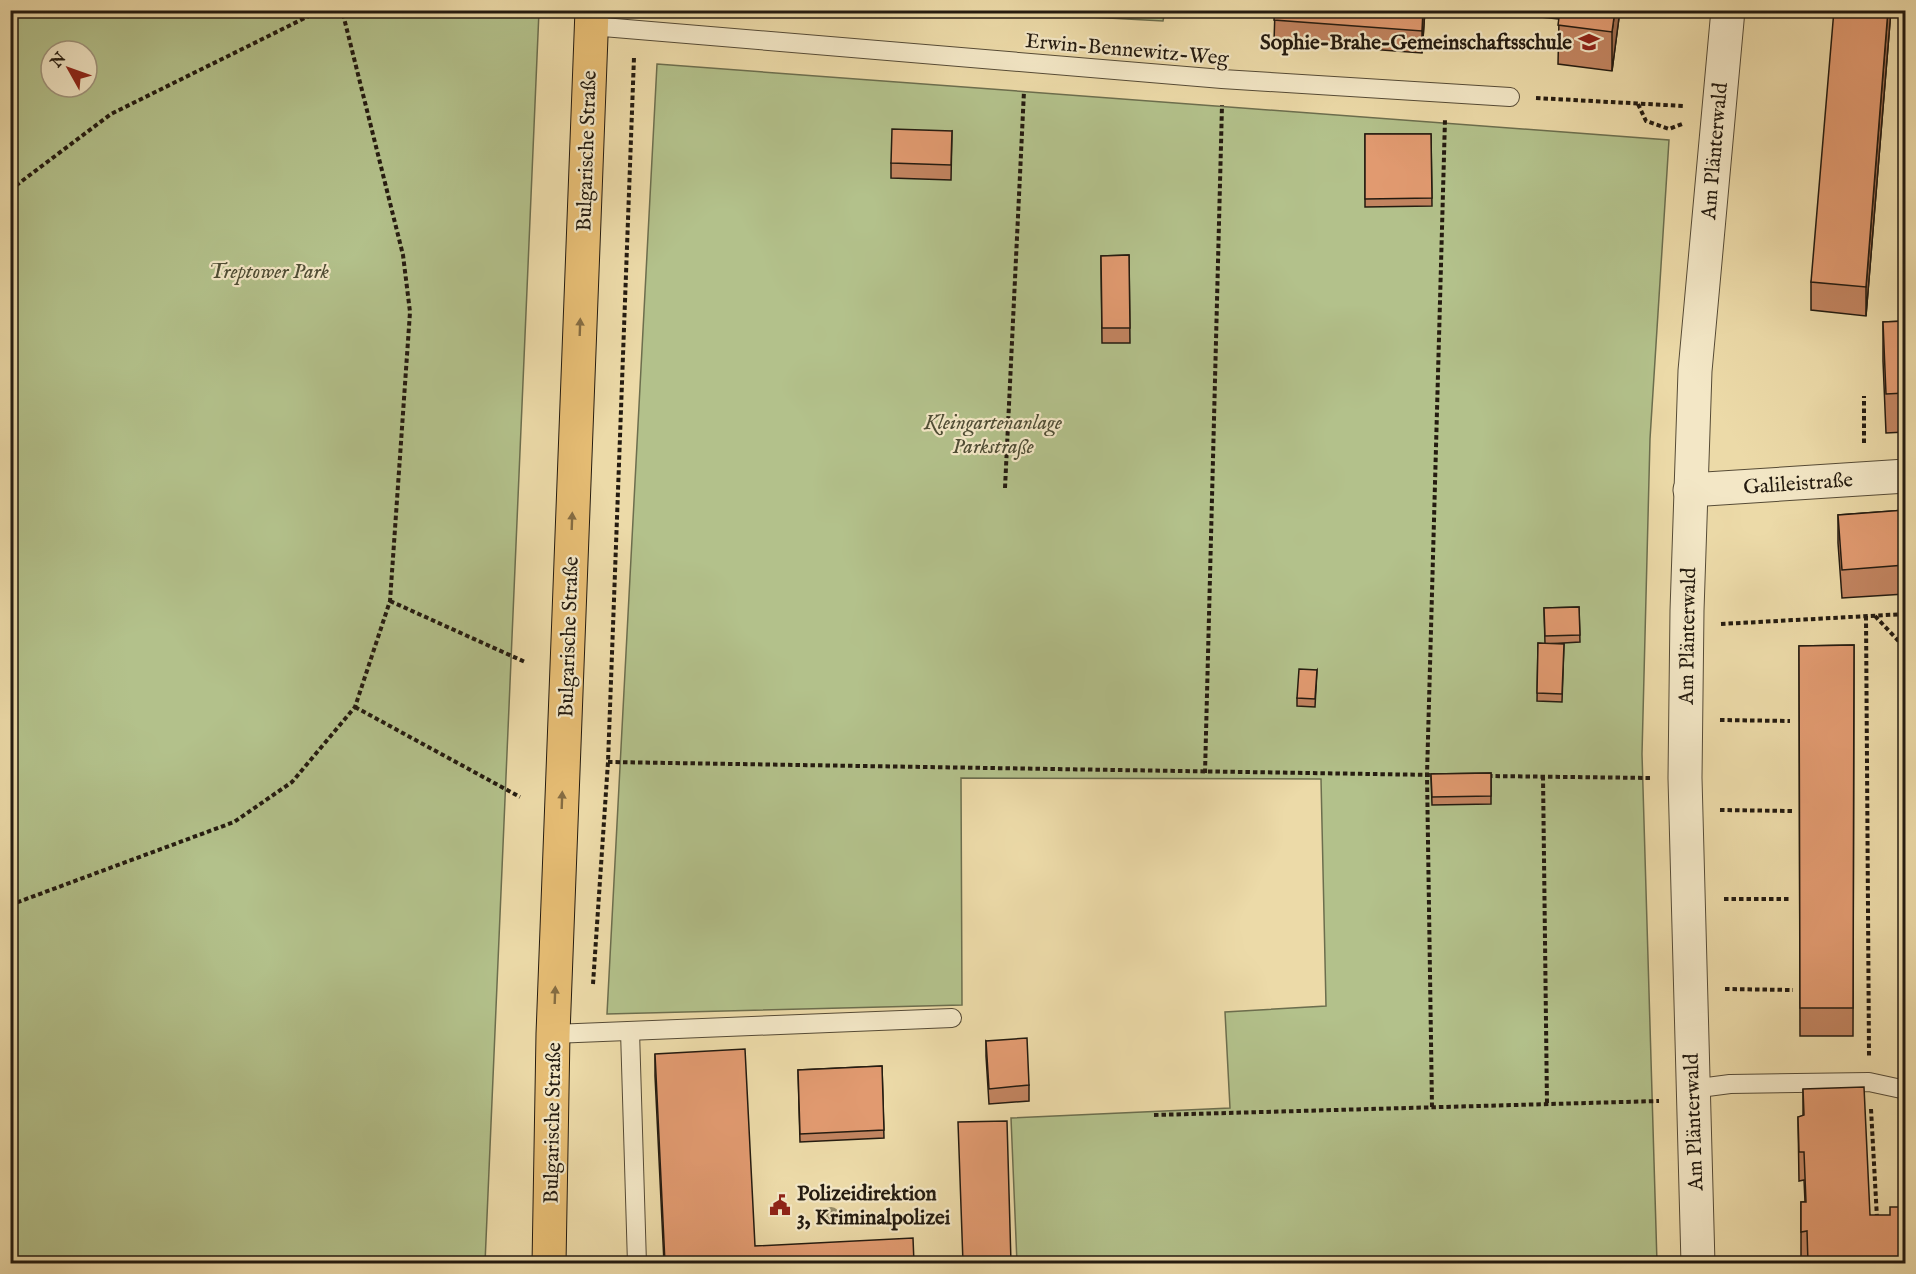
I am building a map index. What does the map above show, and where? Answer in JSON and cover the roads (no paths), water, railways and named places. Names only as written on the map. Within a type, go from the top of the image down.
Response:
[{"type":"main road","name":"Bulgarische Straße","points":[[549,1263],[553,1034],[591,18]]},
{"type":"street","name":"Am Plänterwald","points":[[1698,1263],[1685,778],[1690,490],[1695,371],[1728,10]]},
{"type":"street","name":"Galileistraße","points":[[1690,490],[1905,476]]},
{"type":"lane","name":"Erwin-Bennewitz-Weg","points":[[591,18],[635,31],[1222,79],[1510,97]]},
{"type":"lane","points":[[553,1034],[952,1018]]},
{"type":"lane","points":[[630,1031],[638,1263]]},
{"type":"lane","points":[[1692,1089],[1730,1084],[1869,1082],[1905,1090]]},
{"type":"place","name":"Sophie-Brahe-Gemeinschaftsschule","points":[[1589,42]]},
{"type":"place","name":"Polizeidirektion 3, Kriminalpolizei","points":[[780,1205]]},
{"type":"park label","name":"Treptower Park","points":[[269,271]]},
{"type":"park label","name":"Kleingartenanlage Parkstraße","points":[[993,434]]}]
